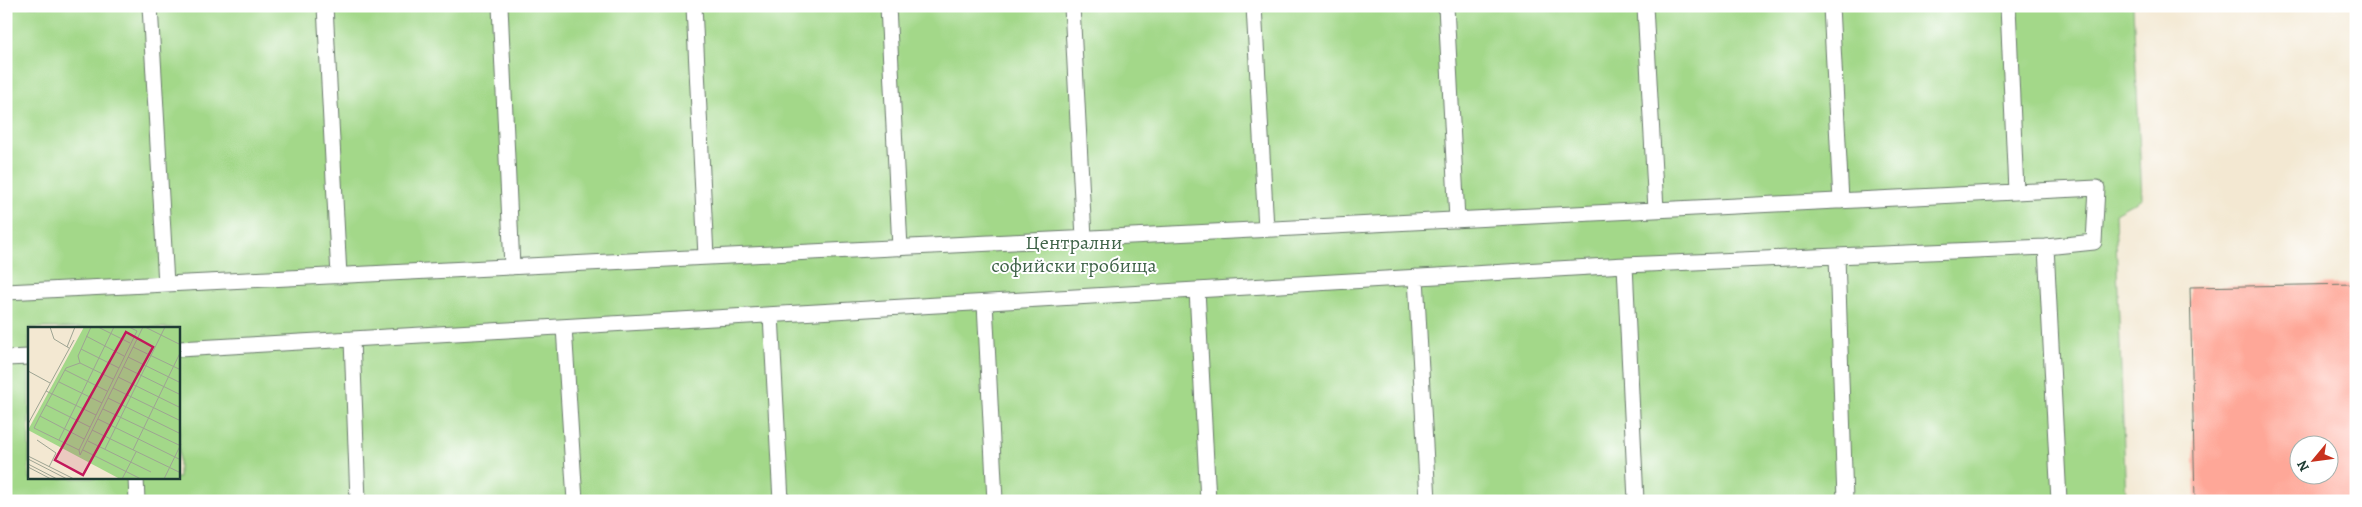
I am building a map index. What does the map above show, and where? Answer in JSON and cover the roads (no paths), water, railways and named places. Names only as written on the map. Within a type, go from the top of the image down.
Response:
[{"type":"lane","points":[[150,6],[166,284]]},
{"type":"lane","points":[[325,6],[339,276]]},
{"type":"lane","points":[[500,6],[512,267]]},
{"type":"lane","points":[[694,6],[706,258]]},
{"type":"lane","points":[[888,6],[900,248]]},
{"type":"lane","points":[[1072,6],[1084,238]]},
{"type":"lane","points":[[1254,6],[1266,229]]},
{"type":"lane","points":[[1446,6],[1458,220]]},
{"type":"lane","points":[[1645,6],[1656,210]]},
{"type":"lane","points":[[1831,6],[1841,201]]},
{"type":"lane","points":[[2008,6],[2016,192]]},
{"type":"lane","points":[[6,292],[2097,188],[2094,242],[2046,247],[1625,265],[180,349]]},
{"type":"lane","points":[[2046,247],[2059,501]]},
{"type":"lane","points":[[1837,256],[1845,501]]},
{"type":"lane","points":[[1625,265],[1636,501]]},
{"type":"lane","points":[[1416,277],[1428,501]]},
{"type":"lane","points":[[1198,290],[1208,501]]},
{"type":"lane","points":[[985,303],[995,501]]},
{"type":"lane","points":[[771,315],[781,501]]},
{"type":"lane","points":[[564,327],[575,501]]},
{"type":"lane","points":[[352,339],[358,501]]},
{"type":"lane","points":[[6,358],[28,357]]},
{"type":"lane","points":[[136,480],[137,501]]},
{"type":"park label","name":"Централни софийски гробища","points":[[1074,254]]}]
